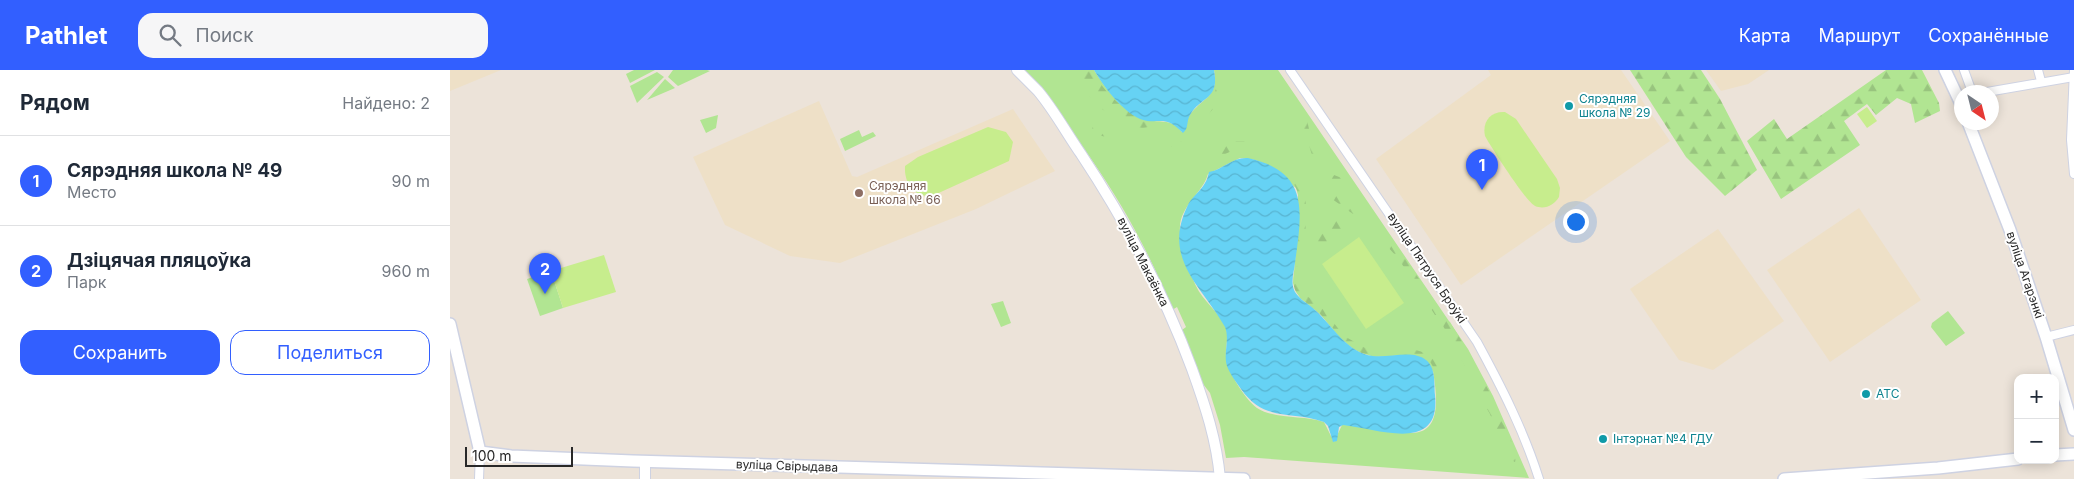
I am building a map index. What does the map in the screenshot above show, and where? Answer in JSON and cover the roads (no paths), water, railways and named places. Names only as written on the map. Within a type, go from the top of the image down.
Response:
[{"type":"main road","points":[[1945,70],[1954,87]]},
{"type":"main road","name":"вуліца Агарэнкі","points":[[1971,130],[2010,230],[2046,337],[2074,430]]},
{"type":"main road","points":[[450,324],[480,452]]},
{"type":"main road","name":"вуліца Свірыдава","points":[[480,452],[511,456],[645,462],[1244,479]]},
{"type":"main road","points":[[2059,455],[2074,454]]},
{"type":"main road","points":[[1784,479],[1938,468],[2014,459]]},
{"type":"street","name":"вуліца Макаёнка","points":[[1017,70],[1038,92],[1108,196],[1141,253],[1180,335],[1198,386],[1213,432],[1219,461],[1220,479]]},
{"type":"street","name":"вуліца Пятруся Броўкі","points":[[1290,70],[1477,342],[1500,386],[1532,457],[1539,479]]},
{"type":"street","points":[[1964,70],[1969,85]]},
{"type":"street","points":[[2038,70],[2041,81]]},
{"type":"street","points":[[1999,90],[2074,75],[2071,140],[2074,174]]},
{"type":"street","points":[[2046,337],[2074,330]]},
{"type":"street","points":[[479,479],[480,452]]},
{"type":"street","points":[[644,479],[645,462]]},
{"type":"water","points":[[1094,70],[1214,70],[1215,80],[1212,92],[1194,109],[1183,133],[1171,123],[1147,121],[1133,115],[1114,98]]},
{"type":"water","points":[[1248,158],[1268,164],[1282,173],[1292,184],[1297,196],[1300,211],[1293,281],[1295,292],[1322,316],[1341,338],[1356,350],[1373,356],[1414,355],[1421,357],[1429,363],[1433,371],[1435,395],[1434,413],[1428,425],[1418,431],[1405,434],[1343,425],[1339,427],[1337,441],[1333,442],[1328,426],[1324,422],[1279,414],[1259,407],[1250,400],[1235,381],[1226,361],[1227,337],[1225,327],[1188,272],[1182,258],[1179,242],[1181,226],[1187,207],[1205,183],[1209,172],[1237,159]]},
{"type":"place","name":"Сярэдняя школа № 29","points":[[1569,106]]},
{"type":"place","name":"Сярэдняя школа № 49","points":[[1482,190]]},
{"type":"place","name":"Сярэдняя школа № 66","points":[[859,193]]},
{"type":"place","name":"Дзіцячая пляцоўка","points":[[545,294]]},
{"type":"place","name":"АТС","points":[[1866,394]]},
{"type":"place","name":"Інтэрнат №4 ГДУ","points":[[1603,439]]}]
